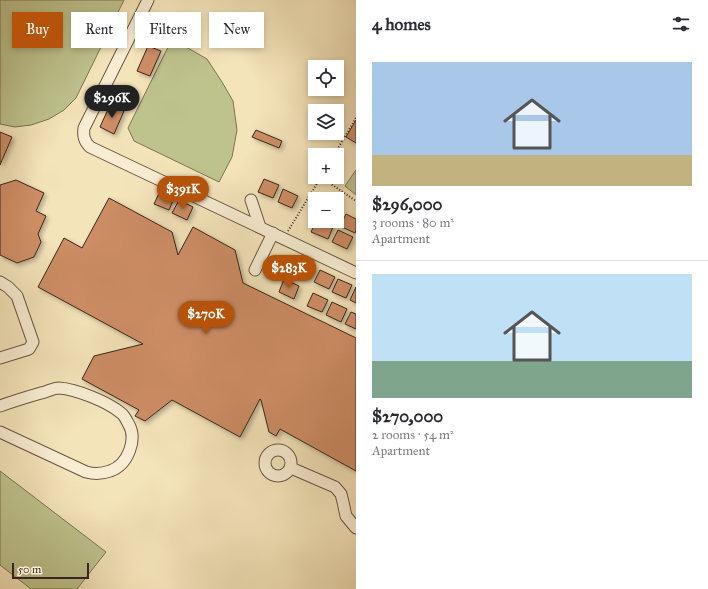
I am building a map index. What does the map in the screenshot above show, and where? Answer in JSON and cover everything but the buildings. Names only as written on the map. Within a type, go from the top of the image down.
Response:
[{"type":"lane","points":[[148,0],[84,128],[83,135],[85,142],[90,147],[356,273]]},
{"type":"lane","points":[[252,200],[260,227]]},
{"type":"lane","points":[[255,270],[273,233]]},
{"type":"lane","points":[[0,282],[8,287],[17,296],[33,342],[29,349],[0,358]]},
{"type":"lane","points":[[0,406],[58,388],[70,390],[85,394],[111,406],[122,414],[129,424],[132,433],[131,445],[127,457],[118,467],[110,471],[97,474],[86,472],[0,432]]},
{"type":"lane","points":[[291,468],[335,488],[341,494],[346,516],[356,528]]},
{"type":"path","points":[[338,148],[356,118]]},
{"type":"path","points":[[284,239],[316,184]]},
{"type":"path","points":[[331,184],[356,202]]},
{"type":"green space","points":[[0,0],[124,0],[118,12],[71,12],[71,48],[100,48],[76,98],[64,110],[49,119],[31,125],[15,127],[0,124]]},
{"type":"green space","points":[[168,48],[188,48],[207,59],[222,82],[233,101],[237,130],[232,157],[219,182],[134,141],[128,128]]},
{"type":"green space","points":[[356,170],[356,195],[345,186]]},
{"type":"green space","points":[[0,471],[106,552],[77,589],[31,589],[0,565]]}]
